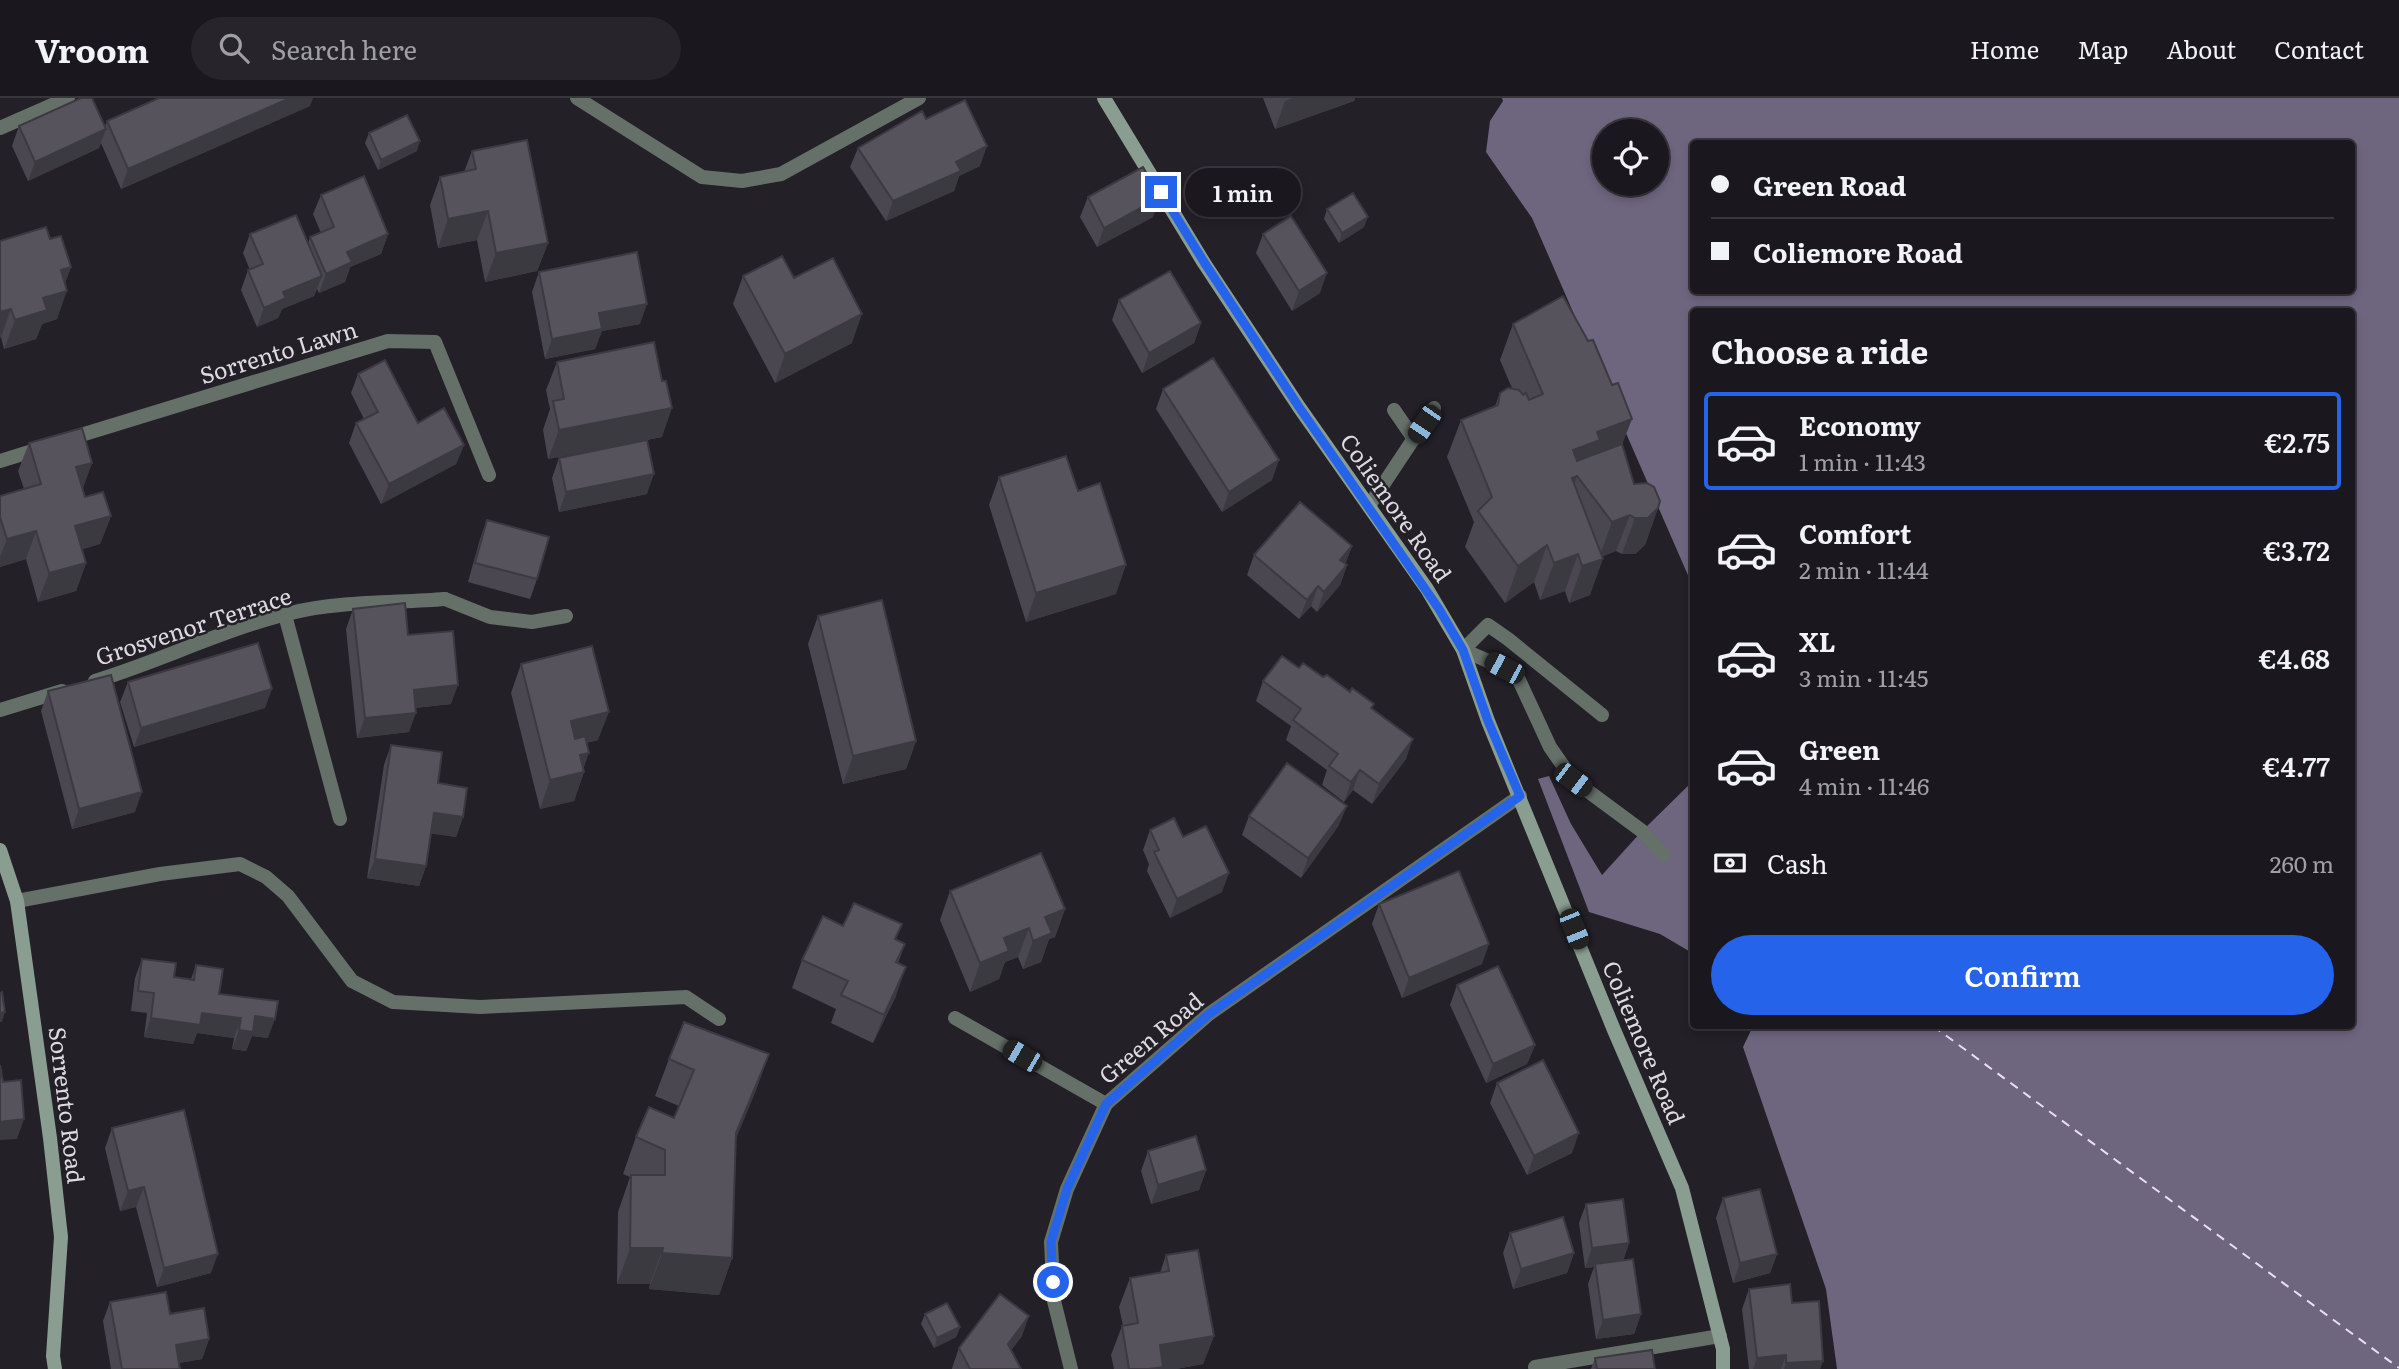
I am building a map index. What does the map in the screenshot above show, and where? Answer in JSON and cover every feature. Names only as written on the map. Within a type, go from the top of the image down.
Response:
[{"type":"street","points":[[0,128],[68,98]]},
{"type":"street","points":[[576,98],[702,177],[742,181],[781,174],[919,98]]},
{"type":"street","name":"Coliemore Road","points":[[1104,98],[1204,262],[1299,407],[1427,589],[1463,650],[1488,721],[1614,1030],[1682,1188],[1723,1349],[1723,1369]]},
{"type":"street","name":"Sorrento Lawn","points":[[0,460],[388,341],[435,342],[489,475]]},
{"type":"street","points":[[1369,506],[1434,408]]},
{"type":"street","points":[[1394,410],[1414,439]]},
{"type":"street","name":"Grosvenor Terrace","points":[[0,710],[139,667],[200,643],[285,615],[344,606],[445,599],[490,617],[532,622],[566,617]]},
{"type":"street","points":[[285,615],[340,819]]},
{"type":"street","points":[[1602,715],[1488,625],[1463,650],[1486,659],[1519,680],[1550,747],[1573,780],[1642,831],[1664,855]]},
{"type":"street","name":"Green Road","points":[[1072,1369],[1054,1301],[1051,1242],[1067,1189],[1106,1104],[1209,1014],[1520,796]]},
{"type":"street","name":"Sorrento Road","points":[[0,850],[17,901],[61,1237],[53,1356],[55,1369]]},
{"type":"street","points":[[17,901],[160,874],[240,864],[266,877],[288,897],[352,981],[393,1002],[480,1007],[685,997],[719,1018]]},
{"type":"street","points":[[955,1018],[1106,1104]]},
{"type":"street","points":[[1535,1367],[1720,1336]]},
{"type":"shaded area","points":[[1502,98],[2399,98],[2399,1369],[1837,1369],[1826,1289],[1743,1047],[1752,1029],[2355,1029],[2355,308],[1690,308],[1690,580],[1532,218],[1486,152],[1490,121],[1503,101]]},
{"type":"shaded area","points":[[1549,776],[1571,824],[1602,875],[1690,784],[1690,952],[1660,934],[1589,912],[1538,779]]},
{"type":"building","points":[[81,98],[92,98],[106,129],[35,162],[19,126]]},
{"type":"building","points":[[159,98],[290,98],[128,169],[107,121]]},
{"type":"building","points":[[965,100],[987,146],[956,162],[961,171],[893,201],[858,148],[922,111],[926,119]]},
{"type":"building","points":[[407,115],[420,141],[381,160],[369,133]]},
{"type":"building","points":[[527,140],[548,243],[496,253],[488,211],[448,219],[440,177],[476,169],[472,151]]},
{"type":"building","points":[[1143,167],[1160,197],[1104,228],[1088,197]]},
{"type":"building","points":[[364,176],[388,234],[347,252],[352,262],[326,274],[310,237],[334,227],[321,195]]},
{"type":"building","points":[[1353,193],[1368,217],[1342,233],[1327,209]]},
{"type":"building","points":[[296,215],[322,276],[283,292],[286,298],[264,308],[248,270],[263,264],[250,234]]},
{"type":"building","points":[[1291,216],[1327,273],[1299,291],[1263,234]]},
{"type":"building","points":[[46,227],[50,239],[61,236],[71,267],[61,270],[67,291],[43,298],[47,310],[15,320],[11,309],[0,312],[0,241]]},
{"type":"building","points":[[637,252],[647,304],[599,313],[602,329],[552,339],[539,272]]},
{"type":"building","points":[[782,256],[794,278],[833,258],[862,314],[785,354],[743,276]]},
{"type":"building","points":[[1170,271],[1201,323],[1149,353],[1119,300]]},
{"type":"building","points":[[1563,296],[1588,341],[1593,340],[1612,385],[1618,383],[1632,419],[1597,432],[1600,440],[1573,450],[1577,461],[1622,444],[1634,484],[1647,483],[1654,487],[1660,501],[1658,508],[1648,518],[1635,518],[1630,515],[1612,522],[1577,476],[1572,478],[1603,559],[1582,566],[1578,554],[1554,563],[1547,545],[1518,566],[1478,511],[1492,497],[1461,420],[1498,405],[1500,393],[1508,388],[1519,390],[1523,395],[1526,393],[1529,400],[1543,394],[1513,324]]},
{"type":"building","points":[[654,342],[662,381],[666,381],[672,408],[559,430],[553,401],[564,399],[557,362]]},
{"type":"building","points":[[1213,358],[1279,460],[1229,492],[1163,389]]},
{"type":"building","points":[[385,360],[418,423],[444,408],[464,445],[389,484],[356,423],[378,412],[358,374]]},
{"type":"building","points":[[82,428],[92,463],[76,467],[85,497],[103,492],[111,516],[75,526],[86,563],[49,573],[36,531],[7,539],[0,517],[0,496],[41,484],[29,443]]},
{"type":"building","points":[[647,440],[654,474],[566,492],[559,458]]},
{"type":"building","points":[[1066,456],[1078,491],[1100,483],[1126,565],[1036,593],[999,477]]},
{"type":"building","points":[[1300,502],[1352,546],[1340,560],[1347,565],[1324,592],[1318,586],[1307,600],[1254,555]]},
{"type":"building","points":[[487,520],[549,537],[537,579],[475,563]]},
{"type":"building","points":[[882,600],[916,741],[853,756],[818,616]]},
{"type":"building","points":[[405,603],[408,635],[453,631],[458,685],[414,690],[416,713],[365,718],[353,609]]},
{"type":"building","points":[[258,643],[272,689],[141,728],[128,682]]},
{"type":"building","points":[[592,646],[609,712],[571,721],[575,739],[585,736],[589,753],[580,755],[584,772],[550,780],[521,664]]},
{"type":"building","points":[[1282,656],[1299,668],[1303,663],[1323,677],[1327,675],[1350,692],[1352,688],[1374,704],[1371,708],[1413,739],[1379,784],[1360,770],[1351,782],[1329,766],[1338,754],[1293,720],[1301,709],[1263,681]]},
{"type":"building","points":[[111,675],[142,792],[79,809],[48,691]]},
{"type":"building","points":[[391,745],[442,752],[438,783],[467,788],[463,817],[434,813],[426,866],[375,859]]},
{"type":"building","points":[[1287,763],[1347,806],[1308,858],[1249,816]]},
{"type":"building","points":[[1174,818],[1183,837],[1206,826],[1229,873],[1177,899],[1154,852],[1159,850],[1150,830]]},
{"type":"building","points":[[1041,853],[1065,909],[1045,917],[1052,933],[1033,941],[1029,928],[1004,938],[1009,951],[980,963],[950,891]]},
{"type":"building","points":[[1459,871],[1489,944],[1409,978],[1379,904]]},
{"type":"building","points":[[854,903],[902,924],[895,939],[905,944],[896,962],[906,967],[884,1015],[841,995],[848,981],[802,960],[823,916],[843,926]]},
{"type":"building","points":[[142,959],[176,963],[174,977],[194,980],[196,965],[223,969],[219,994],[278,1001],[275,1019],[255,1016],[253,1032],[239,1030],[241,1018],[202,1013],[200,1025],[151,1018],[154,993],[138,991]]},
{"type":"building","points":[[1498,966],[1535,1045],[1493,1064],[1457,985]]},
{"type":"building","points":[[2,992],[5,1012],[0,1013],[0,993]]},
{"type":"building","points":[[684,1022],[769,1054],[736,1133],[732,1258],[662,1253],[663,1248],[630,1248],[631,1175],[665,1175],[665,1150],[636,1137],[649,1107],[674,1118],[694,1070],[669,1059]]},
{"type":"building","points":[[1543,1060],[1579,1133],[1534,1156],[1497,1083]]},
{"type":"building","points":[[0,1065],[3,1082],[21,1080],[24,1119],[0,1122]]},
{"type":"building","points":[[184,1110],[218,1254],[164,1268],[144,1187],[128,1191],[112,1128]]},
{"type":"building","points":[[1196,1136],[1206,1170],[1158,1185],[1148,1151]]},
{"type":"building","points":[[1760,1189],[1777,1254],[1740,1263],[1723,1198]]},
{"type":"building","points":[[1623,1199],[1629,1243],[1592,1248],[1586,1204]]},
{"type":"building","points":[[1563,1217],[1574,1253],[1521,1269],[1510,1233]]},
{"type":"building","points":[[1198,1250],[1214,1336],[1160,1345],[1163,1367],[1129,1369],[1122,1326],[1138,1323],[1130,1278],[1169,1271],[1166,1255]]},
{"type":"building","points":[[1633,1259],[1641,1314],[1603,1320],[1595,1264]]},
{"type":"building","points":[[1790,1284],[1792,1303],[1819,1301],[1823,1361],[1786,1363],[1786,1355],[1757,1358],[1749,1289]]},
{"type":"building","points":[[166,1292],[170,1314],[204,1308],[209,1339],[176,1345],[180,1369],[122,1369],[110,1302]]},
{"type":"building","points":[[1000,1294],[1029,1316],[1008,1344],[1021,1369],[970,1369],[959,1348]]},
{"type":"building","points":[[947,1303],[960,1327],[937,1338],[925,1314]]},
{"type":"building","points":[[1652,1350],[1655,1369],[1597,1369],[1595,1358]]},
{"type":"ferry route","points":[[1937,1029],[2399,1368]]},
{"type":"route","points":[[1053,1282],[1051,1242],[1067,1189],[1106,1104],[1209,1014],[1520,796],[1488,721],[1463,650],[1439,609],[1299,407],[1161,192]]}]
